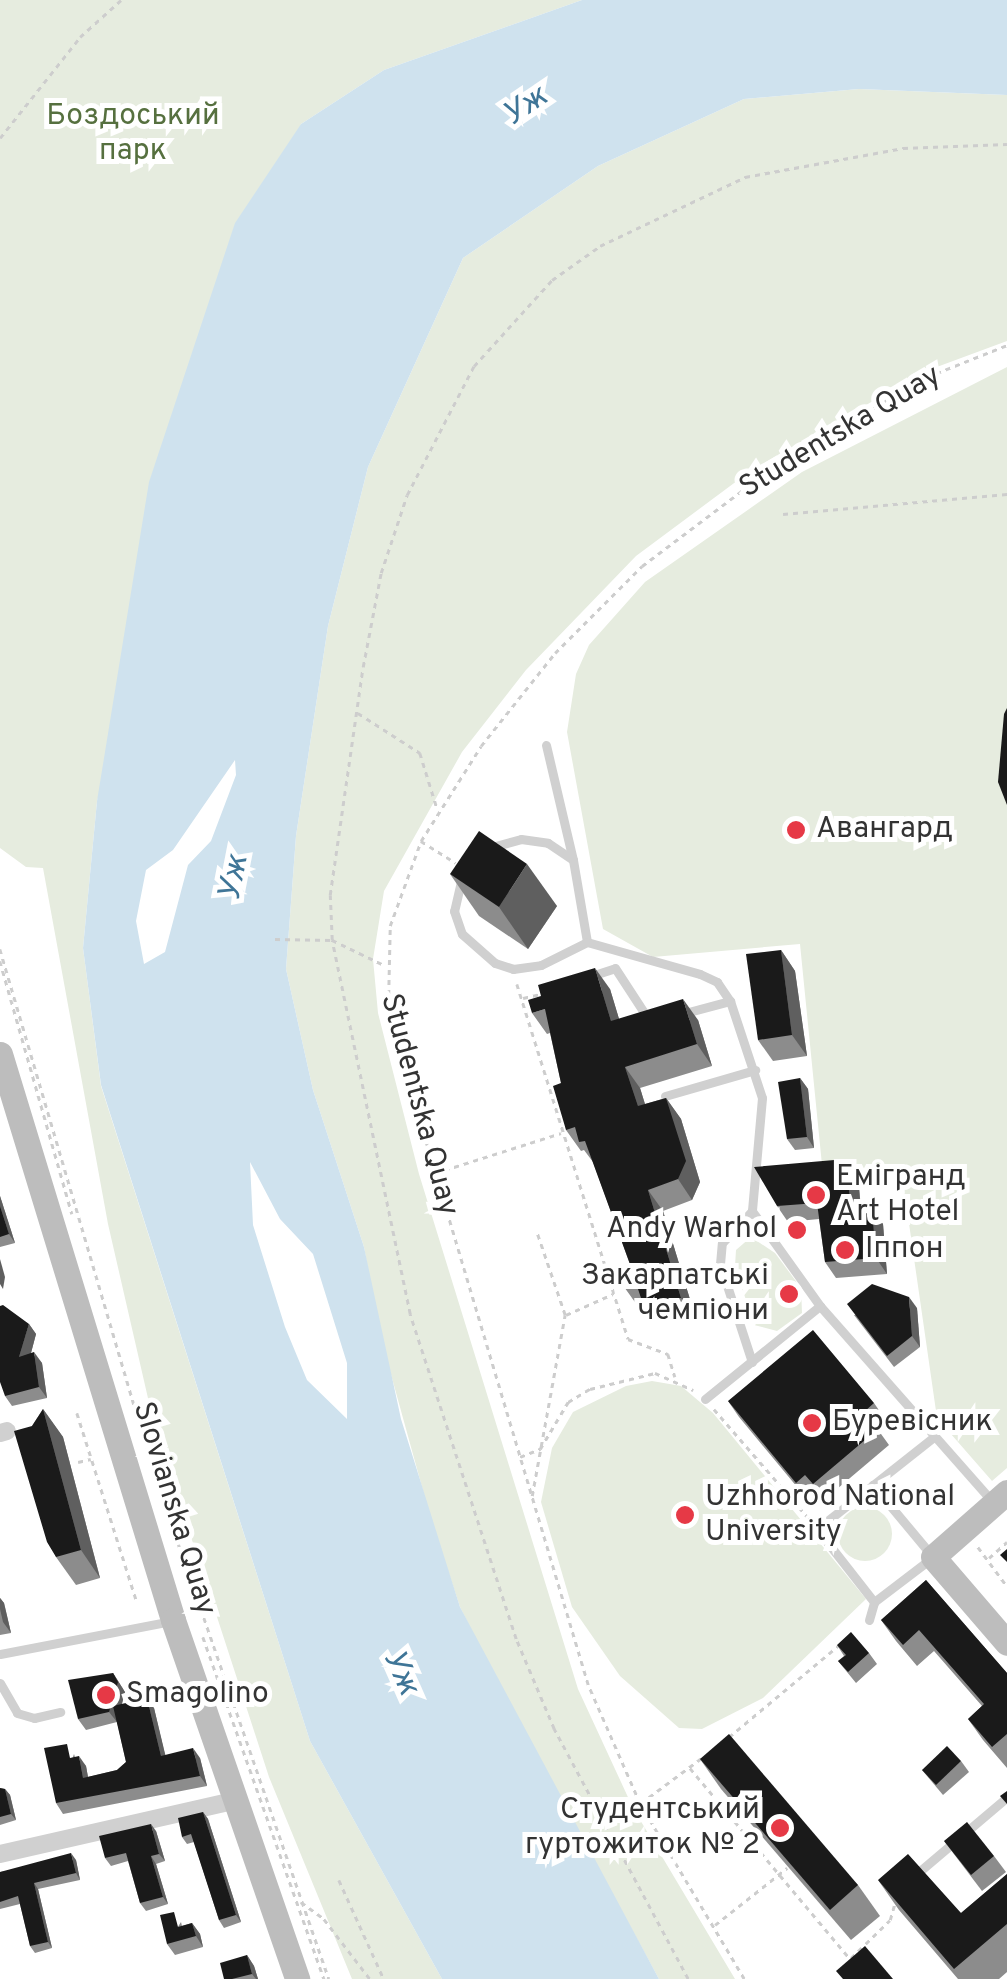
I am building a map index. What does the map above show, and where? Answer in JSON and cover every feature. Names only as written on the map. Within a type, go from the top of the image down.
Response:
[{"type":"street","name":"Slovianska Quay","points":[[0,1054],[173,1620],[297,1979]]},
{"type":"street","points":[[1001,1498],[933,1557],[1007,1643]]},
{"type":"street","points":[[0,1854],[233,1801]]},
{"type":"lane","points":[[546,745],[573,860],[587,942]]},
{"type":"lane","points":[[480,856],[493,843],[521,839],[548,843],[573,860]]},
{"type":"lane","points":[[466,868],[454,911],[462,934],[496,963],[513,970],[540,966],[587,942],[700,974],[718,982],[730,1001],[762,1098],[752,1211],[722,1243],[720,1264],[752,1362]]},
{"type":"lane","points":[[580,980],[615,968],[648,1017],[730,1001]]},
{"type":"lane","points":[[666,1096],[755,1070]]},
{"type":"lane","points":[[752,1211],[820,1306],[936,1436],[1001,1498]]},
{"type":"lane","points":[[706,1399],[820,1306]]},
{"type":"lane","points":[[874,1602],[817,1529],[936,1436]]},
{"type":"lane","points":[[868,1620],[874,1602],[933,1557],[873,1485]]},
{"type":"lane","points":[[0,1654],[173,1620]]},
{"type":"lane","points":[[0,1683],[17,1712],[34,1718],[60,1712]]},
{"type":"lane","points":[[899,1888],[1007,1797]]},
{"type":"path","points":[[0,138],[80,37],[121,0]]},
{"type":"path","points":[[688,1979],[554,1729],[448,1446],[371,1153],[332,940],[330,896],[357,712],[382,573],[406,495],[474,366],[552,280],[600,246],[744,177],[904,148],[1007,144]]},
{"type":"path","name":"Studentska Quay","points":[[744,1979],[640,1804],[588,1685],[388,1015],[385,966],[396,902],[438,810],[518,696],[642,566],[756,480],[839,428],[928,377],[1007,345]]},
{"type":"path","points":[[783,514],[1007,494]]},
{"type":"path","points":[[357,712],[420,753],[438,810]]},
{"type":"path","points":[[421,841],[466,868]]},
{"type":"path","points":[[275,939],[332,940],[385,966]]},
{"type":"path","points":[[0,949],[154,1476],[298,1900],[324,1919],[370,1979]]},
{"type":"path","points":[[0,960],[156,1504],[326,1979]]},
{"type":"path","points":[[516,976],[560,1134],[628,1339],[668,1354],[675,1377]]},
{"type":"path","points":[[522,999],[546,992]]},
{"type":"path","points":[[434,1173],[560,1134]]},
{"type":"path","points":[[532,1497],[564,1315],[536,1233]]},
{"type":"path","points":[[564,1315],[614,1294]]},
{"type":"path","points":[[520,1457],[540,1449],[568,1402],[590,1389],[636,1374],[675,1377],[706,1399],[817,1529]]},
{"type":"path","points":[[77,1414],[136,1600]]},
{"type":"path","points":[[78,1462],[91,1458]]},
{"type":"path","points":[[965,1529],[1007,1586]]},
{"type":"path","points":[[988,1559],[1007,1542]]},
{"type":"path","points":[[728,1738],[840,1644]]},
{"type":"path","points":[[640,1804],[713,1749]]},
{"type":"path","points":[[689,1767],[855,1965]]},
{"type":"path","points":[[714,1927],[788,1867]]},
{"type":"path","points":[[339,1880],[384,1979]]},
{"type":"path","points":[[850,1959],[890,1920],[899,1888]]},
{"type":"green space","name":"Боздоський парк","points":[[0,0],[582,0],[384,70],[301,124],[97,801],[83,948],[101,1086],[310,1741],[442,1979],[352,1979],[269,1777],[153,1420],[108,1224],[43,868],[26,867],[0,848]]},
{"type":"green space","points":[[859,89],[1007,95],[1007,341],[926,371],[753,469],[636,556],[526,670],[462,752],[384,891],[373,959],[378,1013],[419,1174],[578,1689],[633,1808],[735,1979],[659,1979],[503,1694],[460,1607],[430,1516],[379,1331],[364,1247],[313,1090],[286,969],[296,836],[328,626],[368,467],[463,258],[598,166],[744,99]]},
{"type":"green space","name":"Авангард","points":[[1007,367],[1007,1468],[992,1481],[937,1418],[901,1168],[823,1175],[800,944],[653,957],[603,929],[567,732],[576,674],[589,645],[645,582],[802,472]]},
{"type":"green space","points":[[751,1237],[775,1253],[801,1288],[802,1313],[777,1331],[754,1325],[735,1266],[736,1250]]},
{"type":"green space","name":"Uzhhorod National University","points":[[652,1381],[681,1386],[713,1413],[866,1599],[763,1698],[702,1729],[679,1728],[620,1676],[572,1607],[541,1502],[552,1448],[573,1412],[626,1386]]},
{"type":"green space","points":[[865,1507],[884,1515],[892,1534],[884,1553],[865,1561],[846,1553],[838,1534],[846,1515]]},
{"type":"water","name":"Уж","points":[[582,0],[1007,0],[1007,95],[859,89],[744,99],[598,166],[463,258],[368,467],[328,626],[296,836],[286,969],[313,1090],[364,1247],[401,1419],[460,1607],[659,1979],[442,1979],[310,1741],[101,1085],[83,948],[97,801],[149,482],[235,223],[301,124],[384,70]],"holes":[[[235,760],[236,775],[211,841],[188,865],[165,952],[144,964],[136,921],[146,870],[173,850]],[[250,1162],[280,1219],[313,1254],[347,1363],[347,1419],[307,1380],[285,1327],[253,1225]]]},
{"type":"building","points":[[1007,708],[1007,805],[998,782]]},
{"type":"building","points":[[479,831],[527,864],[499,907],[450,874]]},
{"type":"building","points":[[781,950],[792,1035],[758,1040],[746,954]]},
{"type":"building","points":[[595,968],[611,1021],[683,999],[697,1044],[625,1067],[638,1106],[666,1098],[686,1161],[678,1179],[648,1190],[681,1298],[642,1301],[635,1280],[622,1284],[618,1271],[631,1267],[585,1141],[579,1142],[575,1127],[566,1130],[553,1086],[561,1083],[545,1009],[532,1013],[528,1000],[541,996],[538,985]]},
{"type":"building","points":[[800,1078],[807,1137],[787,1139],[778,1082]]},
{"type":"building","points":[[846,1159],[851,1210],[872,1208],[876,1258],[825,1262],[817,1203],[777,1206],[754,1167]]},
{"type":"building","points":[[0,1206],[9,1234],[0,1237]]},
{"type":"building","points":[[872,1284],[909,1297],[912,1336],[887,1356],[847,1304]]},
{"type":"building","points":[[3,1305],[29,1324],[19,1357],[34,1352],[39,1387],[5,1396],[0,1382]]},
{"type":"building","name":"Буревісник","points":[[813,1330],[874,1403],[864,1412],[878,1429],[813,1484],[805,1475],[796,1483],[728,1401]]},
{"type":"building","points":[[43,1409],[81,1550],[56,1557],[47,1542],[14,1431],[32,1426]]},
{"type":"building","points":[[926,1580],[1007,1673],[1007,1734],[992,1747],[968,1719],[984,1704],[919,1630],[903,1645],[881,1620]]},
{"type":"building","points":[[851,1632],[869,1653],[848,1672],[838,1661],[846,1655],[837,1645]]},
{"type":"building","points":[[113,1673],[118,1682],[109,1712],[78,1719],[68,1680]]},
{"type":"building","points":[[147,1698],[161,1756],[193,1748],[200,1776],[56,1803],[44,1748],[67,1744],[70,1758],[79,1756],[83,1778],[117,1770],[126,1762],[113,1706]]},
{"type":"building","name":"Студентський гуртожиток № 2","points":[[729,1734],[858,1885],[830,1910],[700,1759]]},
{"type":"building","points":[[947,1746],[961,1761],[936,1785],[922,1770]]},
{"type":"building","points":[[0,1788],[5,1789],[11,1814],[0,1817]]},
{"type":"building","points":[[203,1812],[236,1915],[219,1920],[191,1834],[182,1837],[178,1818]]},
{"type":"building","points":[[967,1822],[994,1856],[971,1875],[944,1841]]},
{"type":"building","points":[[151,1824],[159,1854],[151,1856],[163,1897],[140,1903],[126,1853],[105,1858],[99,1836]]},
{"type":"building","points":[[71,1853],[76,1873],[34,1883],[48,1942],[30,1946],[18,1896],[0,1902],[0,1872]]},
{"type":"building","points":[[908,1854],[961,1913],[1007,1874],[1007,1924],[954,1969],[878,1880]]},
{"type":"building","points":[[174,1912],[178,1927],[192,1923],[196,1936],[167,1944],[160,1915]]},
{"type":"building","points":[[865,1946],[893,1979],[843,1979],[836,1971]]},
{"type":"building","points":[[247,1955],[252,1974],[224,1979],[220,1963]]},
{"type":"place","name":"Авангард","points":[[796,830]]},
{"type":"place","name":"Емігранд Art Hotel","points":[[816,1195]]},
{"type":"place","name":"Andy Warhol","points":[[797,1230]]},
{"type":"place","name":"Іппон","points":[[845,1250]]},
{"type":"place","name":"Закарпатські чемпіони","points":[[789,1294]]},
{"type":"place","name":"Буревісник","points":[[812,1423]]},
{"type":"place","name":"Uzhhorod National University","points":[[685,1515]]},
{"type":"place","name":"Smagolino","points":[[106,1695]]},
{"type":"place","name":"Студентський гуртожиток № 2","points":[[780,1828]]}]
